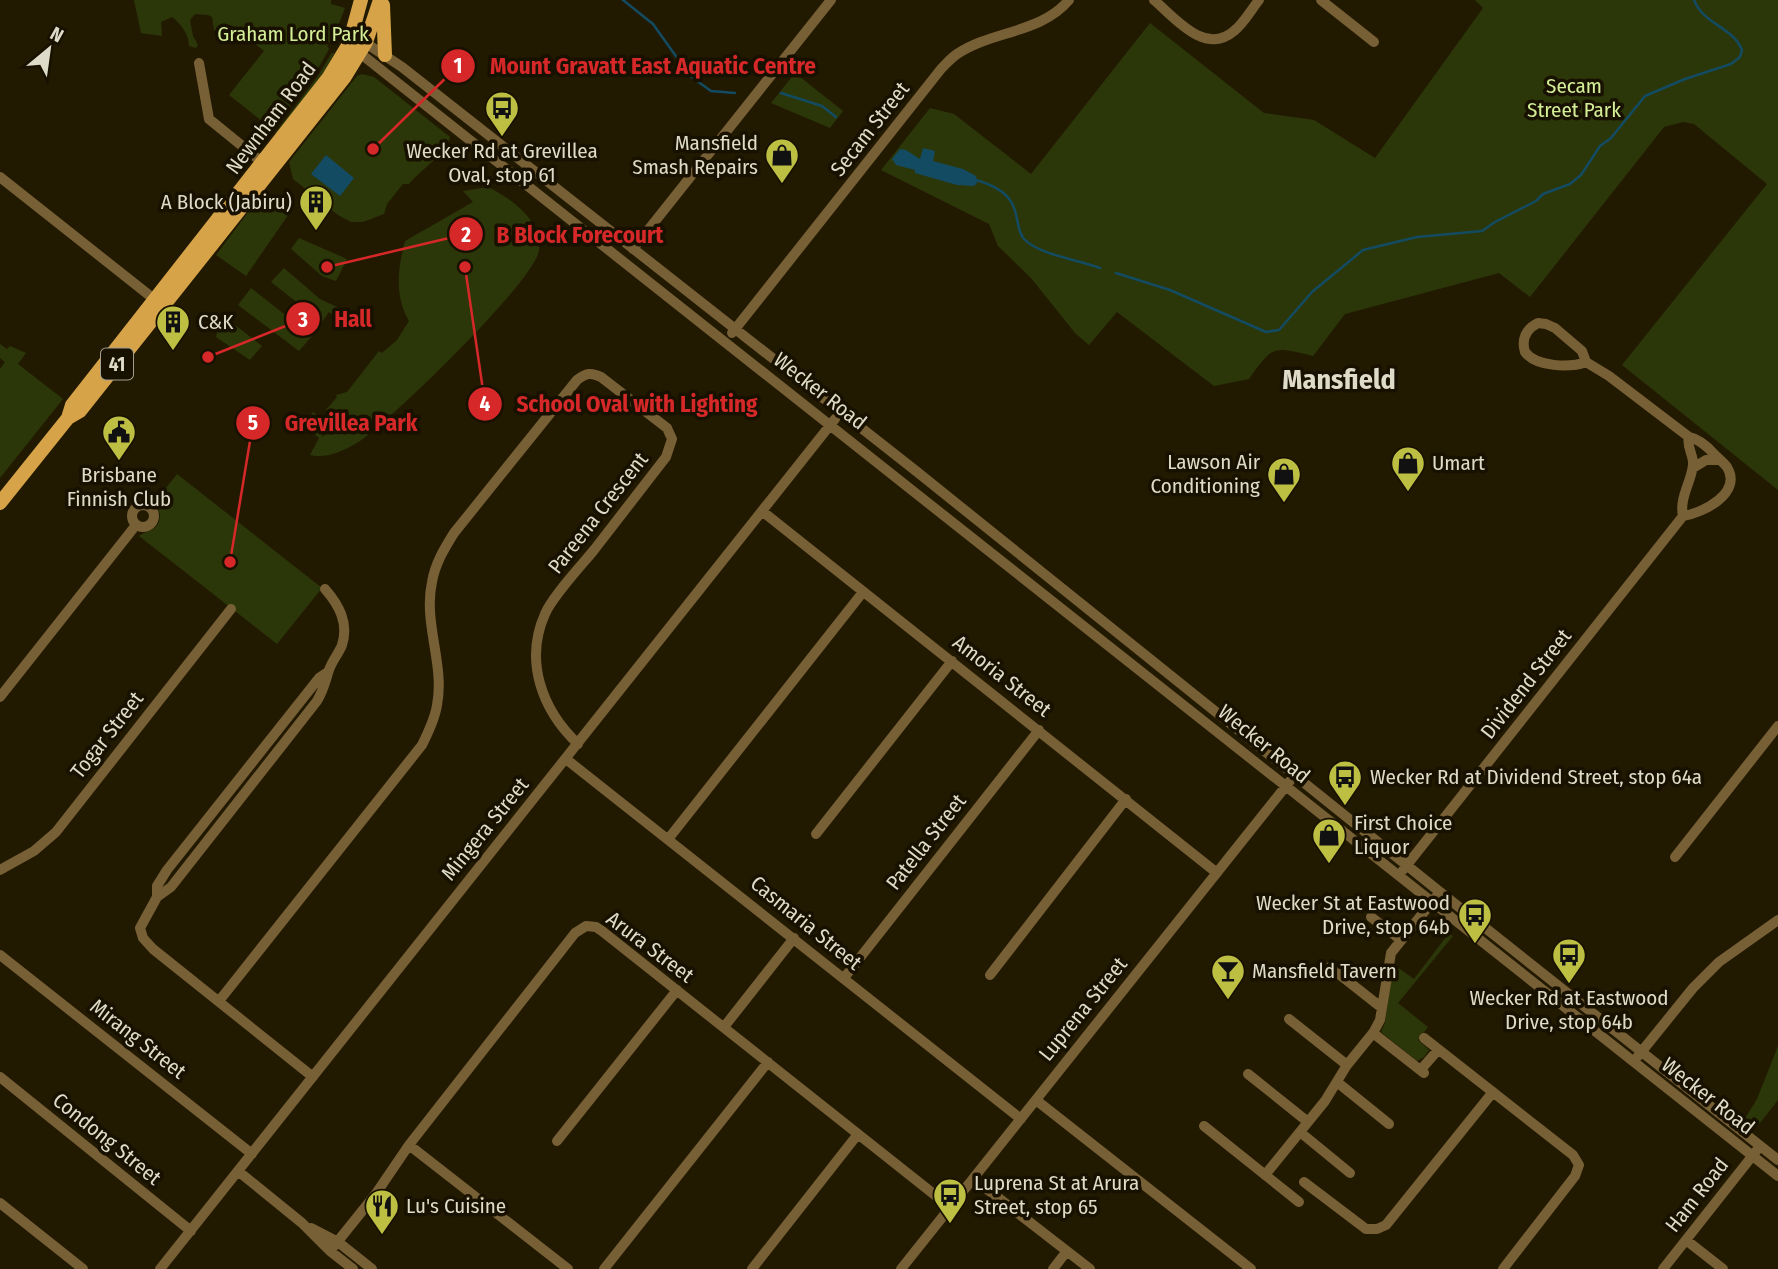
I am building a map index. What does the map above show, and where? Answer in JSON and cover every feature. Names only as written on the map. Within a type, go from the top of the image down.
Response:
[{"type":"main road","name":"Newnham Road","points":[[0,503],[68,418],[80,411],[263,163],[357,43],[361,0]]},
{"type":"main road","name":"Newnham Road","points":[[159,303],[338,86],[357,43],[381,0]]},
{"type":"main road","points":[[381,0],[385,55]]},
{"type":"street","points":[[633,249],[831,0]]},
{"type":"street","name":"Secam Street","points":[[735,329],[941,69],[957,54],[984,41],[1040,23],[1057,14],[1069,0]]},
{"type":"street","points":[[1154,0],[1195,35],[1214,40],[1236,30],[1259,0]]},
{"type":"street","points":[[1321,0],[1374,43]]},
{"type":"street","name":"Wecker Road","points":[[357,43],[385,55],[1117,632],[1407,865],[1436,897],[1633,1062],[1778,1176]]},
{"type":"street","name":"Wecker Road","points":[[357,43],[831,425],[1399,875],[1436,897],[1778,1160]]},
{"type":"street","points":[[199,63],[209,118],[263,163]]},
{"type":"street","points":[[0,177],[159,303]]},
{"type":"street","points":[[1586,362],[1577,366],[1536,362],[1525,352],[1526,332],[1538,323],[1546,324],[1582,351],[1586,362],[1609,376],[1689,437],[1703,444],[1719,460]]},
{"type":"street","points":[[726,341],[735,329]]},
{"type":"street","name":"Pareena Crescent","points":[[219,1001],[422,745],[438,704],[438,678],[430,608],[431,582],[440,557],[454,533],[577,380],[584,374],[592,373],[667,428],[672,439],[666,457],[545,612],[535,646],[538,677],[553,717],[578,744]]},
{"type":"street","name":"Mingera Street","points":[[163,1265],[840,413]]},
{"type":"street","name":"Dividend Street","points":[[1683,516],[1681,506],[1693,468],[1692,454],[1687,444],[1689,437]]},
{"type":"street","points":[[1693,468],[1706,460],[1719,460]]},
{"type":"street","name":"Dividend Street","points":[[1399,875],[1683,516],[1694,515],[1727,492],[1730,475],[1719,460]]},
{"type":"street","name":"Amoria Street","points":[[762,511],[1217,873]]},
{"type":"street","points":[[0,697],[136,525]]},
{"type":"street","points":[[1033,584],[1042,573]]},
{"type":"street","points":[[313,1077],[153,949],[143,939],[141,928],[158,897],[157,886],[167,870],[318,678],[328,672],[342,644],[345,630],[338,605],[324,589]]},
{"type":"street","points":[[669,838],[863,592]]},
{"type":"street","name":"Togar Street","points":[[0,870],[34,851],[56,832],[231,609]]},
{"type":"street","points":[[1108,644],[1117,632]]},
{"type":"street","points":[[816,834],[952,660]]},
{"type":"street","points":[[1675,857],[1778,726]]},
{"type":"street","name":"Patella Street","points":[[844,978],[1039,730]]},
{"type":"street","name":"Casmaria Street","points":[[566,759],[1021,1119]]},
{"type":"street","name":"Luprena Street","points":[[901,1269],[1295,774]]},
{"type":"street","points":[[990,975],[1126,799]]},
{"type":"street","points":[[1265,1175],[1308,1122],[1346,1065],[1373,1032],[1380,1020],[1391,953],[1436,897]]},
{"type":"street","points":[[1371,917],[1401,940]]},
{"type":"street","points":[[1633,1062],[1693,988],[1719,962],[1778,919]]},
{"type":"street","name":"Arura Street","points":[[330,1251],[409,1145],[582,926],[597,928],[950,1207]]},
{"type":"street","points":[[723,1027],[794,938]]},
{"type":"street","name":"Mirang Street","points":[[0,955],[252,1154]]},
{"type":"street","points":[[1330,967],[1382,1008]]},
{"type":"street","points":[[557,1141],[677,990]]},
{"type":"street","points":[[1289,1019],[1346,1065]]},
{"type":"street","points":[[1373,1032],[1424,1070],[1438,1050]]},
{"type":"street","points":[[1424,1038],[1573,1155],[1579,1165],[1575,1176],[1503,1269]]},
{"type":"street","points":[[604,1269],[768,1062]]},
{"type":"street","points":[[1248,1074],[1308,1122]]},
{"type":"street","name":"Condong Street","points":[[0,1077],[191,1231]]},
{"type":"street","points":[[1337,1082],[1390,1124]]},
{"type":"street","points":[[1204,1126],[1265,1175],[1366,1229],[1377,1230],[1386,1225],[1493,1092]]},
{"type":"street","points":[[1036,1100],[1251,1269]]},
{"type":"street","points":[[1300,1132],[1350,1173]]},
{"type":"street","points":[[752,1269],[858,1134]]},
{"type":"street","points":[[409,1145],[568,1269]]},
{"type":"street","name":"Ham Road","points":[[1663,1269],[1760,1145]]},
{"type":"street","points":[[238,1171],[353,1269]]},
{"type":"street","points":[[974,1178],[1090,1269]]},
{"type":"street","points":[[1304,1182],[1309,1199]]},
{"type":"street","points":[[0,1203],[83,1269]]},
{"type":"street","points":[[302,1223],[338,1242],[372,1269]]},
{"type":"street","points":[[1686,1240],[1723,1269]]},
{"type":"street","points":[[1053,1269],[1067,1251]]},
{"type":"street","points":[[163,1265],[176,1269]]},
{"type":"green space","name":"Graham Lord Park","points":[[134,0],[331,0],[331,4],[345,8],[332,42],[328,42],[329,49],[315,74],[272,129],[229,95],[264,51],[231,25],[221,25],[219,31],[214,30],[212,17],[208,15],[195,14],[190,20],[198,45],[196,48],[189,46],[184,30],[172,17],[161,22],[162,36],[141,33]]},
{"type":"green space","name":"Secam Street Park","points":[[1475,0],[1778,0],[1778,490],[1622,365],[1767,184],[1694,124],[1683,122],[1664,127],[1530,297],[1499,273],[1345,314],[1313,356],[1275,351],[1269,354],[1249,379],[1214,386],[1117,312],[1089,345],[1075,333],[1031,278],[998,246],[989,224],[881,170],[930,108],[954,114],[1031,174],[1150,23],[1264,113],[1314,120],[1375,158],[1483,8]]},
{"type":"green space","points":[[335,52],[325,71],[275,137],[331,54]]},
{"type":"green space","points":[[795,73],[843,111],[830,128],[771,103]]},
{"type":"green space","points":[[362,74],[374,77],[450,137],[433,161],[409,184],[403,184],[387,204],[384,214],[363,222],[351,222],[338,215],[293,179],[289,162],[357,76]]},
{"type":"green space","points":[[488,187],[515,204],[531,220],[539,239],[539,250],[532,266],[460,349],[376,428],[343,450],[330,455],[310,455],[319,438],[302,424],[313,412],[330,426],[321,437],[344,425],[326,410],[336,395],[347,392],[379,351],[382,353],[397,340],[409,321],[399,291],[405,241],[473,202],[463,191]]},
{"type":"green space","points":[[261,195],[293,208],[246,276],[216,255]]},
{"type":"green space","points":[[299,238],[347,259],[336,281],[322,276],[291,249]]},
{"type":"green space","points":[[284,268],[320,299],[354,315],[347,325],[329,312],[322,322],[271,282]]},
{"type":"green space","points":[[251,288],[312,336],[299,351],[238,305]]},
{"type":"green space","points":[[222,315],[262,346],[250,360],[216,337]]},
{"type":"green space","points":[[0,344],[7,349],[10,346],[26,353],[18,364],[63,399],[0,478],[0,369],[5,362],[0,358]]},
{"type":"green space","points":[[177,474],[322,588],[277,644],[139,536],[158,524],[160,514],[154,503]]},
{"type":"green space","points":[[1449,933],[1453,936],[1398,1003],[1428,1027],[1418,1040],[1429,1050],[1417,1061],[1381,1032],[1385,1023],[1393,964],[1414,979]]},
{"type":"green space","points":[[1778,1046],[1778,1100],[1756,1128],[1744,1120],[1757,1099]]},
{"type":"water","points":[[923,148],[935,151],[933,161],[963,169],[976,176],[977,183],[974,186],[957,185],[915,173],[915,170],[896,165],[892,159],[900,149],[920,159]]},
{"type":"water","points":[[326,155],[354,178],[340,196],[311,174]]},
{"type":"waterway","points":[[623,0],[653,24],[690,76],[711,91],[735,93]]},
{"type":"waterway","points":[[1116,273],[1170,290],[1266,332],[1279,330],[1312,292],[1363,250],[1417,237],[1482,231],[1536,201],[1543,194],[1570,184],[1581,175],[1600,146],[1611,138],[1645,96],[1731,64],[1740,57],[1742,50],[1738,42],[1704,15],[1694,0]]},
{"type":"waterway","points":[[781,93],[822,106],[836,117]]},
{"type":"waterway","points":[[976,180],[993,186],[1008,197],[1022,236],[1031,245],[1100,268]]},
{"type":"place","name":"Wecker Rd at Grevillea Oval, stop 61","points":[[502,138]]},
{"type":"place","name":"Mount Gravatt East Aquatic Centre","points":[[373,149]]},
{"type":"place","name":"Mansfield Smash Repairs","points":[[782,185]]},
{"type":"place","name":"A Block (Jabiru)","points":[[316,232]]},
{"type":"place","name":"B Block Forecourt","points":[[327,267]]},
{"type":"place","name":"School Oval with Lighting","points":[[465,267]]},
{"type":"place","name":"C&K","points":[[173,352]]},
{"type":"place","name":"Hall","points":[[208,357]]},
{"type":"place","name":"Brisbane Finnish Club","points":[[119,462]]},
{"type":"place","name":"Umart","points":[[1408,493]]},
{"type":"place","name":"Lawson Air Conditioning","points":[[1284,504]]},
{"type":"place","name":"Grevillea Park","points":[[230,562]]},
{"type":"place","name":"Wecker Rd at Dividend Street, stop 64a","points":[[1345,807]]},
{"type":"place","name":"First Choice Liquor","points":[[1329,865]]},
{"type":"place","name":"Wecker St at Eastwood Drive, stop 64b","points":[[1475,945]]},
{"type":"place","name":"Wecker Rd at Eastwood Drive, stop 64b","points":[[1569,985]]},
{"type":"place","name":"Mansfield Tavern","points":[[1228,1001]]},
{"type":"place","name":"Luprena St at Arura Street, stop 65","points":[[950,1225]]},
{"type":"place","name":"Lu's Cuisine","points":[[382,1236]]},
{"type":"district","name":"Mansfield","points":[[1339,379]]}]
